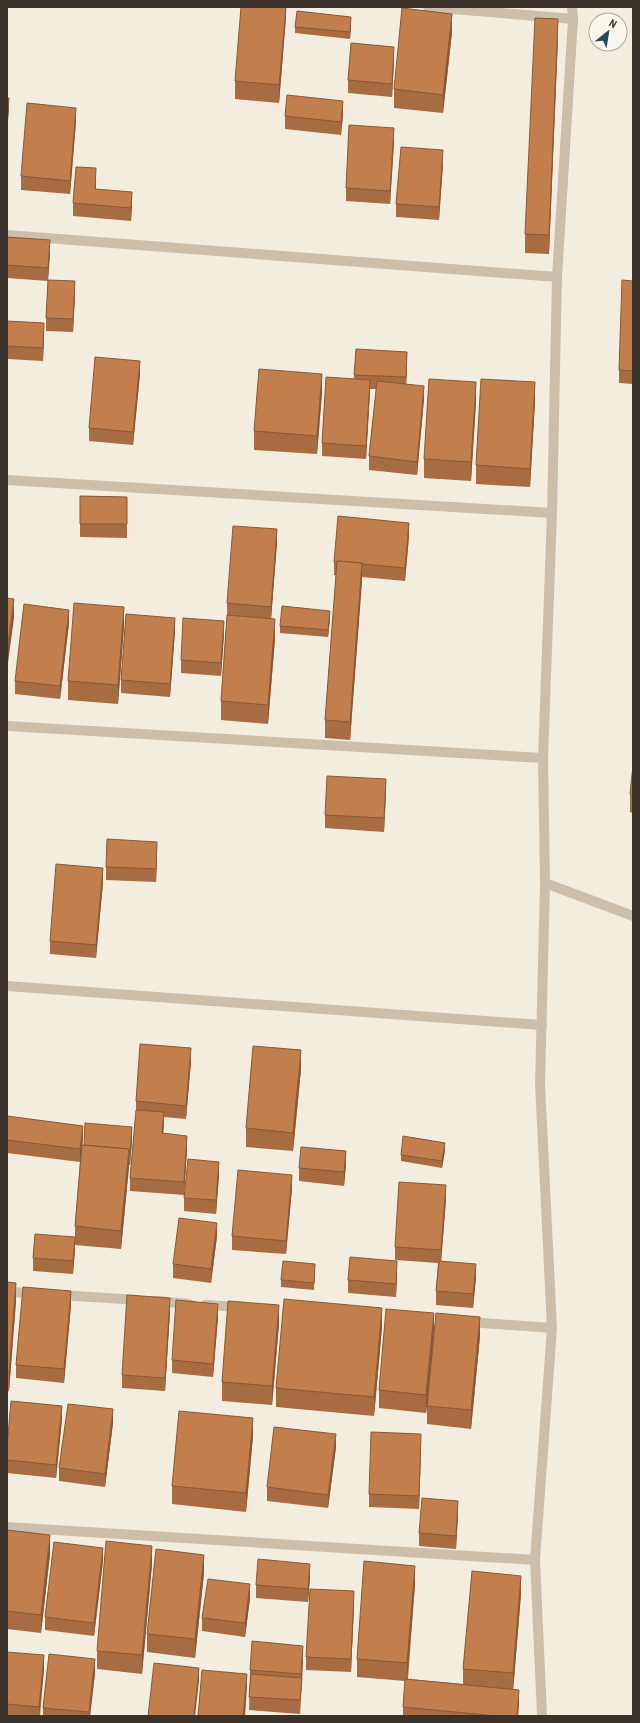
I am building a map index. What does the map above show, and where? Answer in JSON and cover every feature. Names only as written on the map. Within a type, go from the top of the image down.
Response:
[{"type":"street","points":[[428,7],[574,19]]},
{"type":"street","points":[[542,1716],[535,1560],[552,1328],[540,1084],[544,882],[543,758],[552,513],[557,277],[574,19],[572,7]]},
{"type":"street","points":[[7,235],[557,277]]},
{"type":"street","points":[[7,480],[552,513]]},
{"type":"street","points":[[7,726],[543,758]]},
{"type":"street","points":[[544,882],[633,916]]},
{"type":"street","points":[[7,986],[542,1026]]},
{"type":"street","points":[[7,1292],[252,1308]]},
{"type":"street","points":[[457,1321],[552,1328]]},
{"type":"street","points":[[7,1527],[535,1560]]},
{"type":"building","points":[[241,7],[286,7],[279,85],[235,81]]},
{"type":"building","points":[[402,8],[452,14],[443,95],[394,89]]},
{"type":"building","points":[[297,11],[351,17],[350,32],[295,27]]},
{"type":"building","points":[[535,18],[558,19],[549,235],[525,234]]},
{"type":"building","points":[[351,43],[394,47],[392,84],[348,80]]},
{"type":"building","points":[[287,95],[343,101],[341,122],[285,116]]},
{"type":"building","points":[[7,98],[9,98],[7,118]]},
{"type":"building","points":[[27,103],[76,108],[70,181],[21,176]]},
{"type":"building","points":[[349,125],[394,128],[390,191],[346,188]]},
{"type":"building","points":[[401,147],[443,150],[439,207],[396,204]]},
{"type":"building","points":[[76,167],[96,168],[95,189],[132,192],[131,208],[73,203]]},
{"type":"building","points":[[7,237],[50,240],[48,268],[7,265]]},
{"type":"building","points":[[48,280],[75,281],[73,319],[46,318]]},
{"type":"building","points":[[622,280],[633,281],[633,371],[619,370]]},
{"type":"building","points":[[7,321],[44,323],[43,348],[7,346]]},
{"type":"building","points":[[356,349],[407,352],[406,377],[354,375]]},
{"type":"building","points":[[95,357],[140,361],[133,432],[89,428]]},
{"type":"building","points":[[259,369],[322,374],[317,436],[254,431]]},
{"type":"building","points":[[326,377],[370,380],[366,446],[322,443]]},
{"type":"building","points":[[429,379],[476,382],[471,462],[424,459]]},
{"type":"building","points":[[481,379],[535,382],[530,469],[476,465]]},
{"type":"building","points":[[377,381],[424,386],[417,462],[369,456]]},
{"type":"building","points":[[80,496],[127,497],[127,524],[80,524]]},
{"type":"building","points":[[338,516],[409,523],[405,568],[362,563],[334,562]]},
{"type":"building","points":[[233,526],[277,529],[271,607],[227,603]]},
{"type":"building","points":[[337,561],[362,563],[350,722],[325,720]]},
{"type":"building","points":[[7,598],[14,599],[7,652]]},
{"type":"building","points":[[74,603],[124,607],[118,685],[68,681]]},
{"type":"building","points":[[24,604],[69,610],[60,686],[15,681]]},
{"type":"building","points":[[282,606],[330,611],[328,630],[280,626]]},
{"type":"building","points":[[126,614],[175,618],[170,684],[121,680]]},
{"type":"building","points":[[227,615],[275,619],[268,705],[221,701]]},
{"type":"building","points":[[183,618],[224,621],[221,663],[181,660]]},
{"type":"building","points":[[633,765],[633,794],[630,794]]},
{"type":"building","points":[[327,776],[386,779],[384,818],[325,815]]},
{"type":"building","points":[[107,839],[157,842],[156,869],[106,867]]},
{"type":"building","points":[[56,864],[103,868],[96,945],[50,941]]},
{"type":"building","points":[[140,1044],[191,1048],[186,1106],[136,1101]]},
{"type":"building","points":[[253,1046],[301,1050],[293,1133],[246,1128]]},
{"type":"building","points":[[136,1110],[164,1112],[162,1133],[187,1136],[184,1182],[130,1178]]},
{"type":"building","points":[[7,1116],[83,1126],[80,1149],[7,1140]]},
{"type":"building","points":[[85,1123],[132,1127],[130,1152],[129,1149],[84,1145]]},
{"type":"building","points":[[403,1136],[445,1143],[442,1161],[401,1155]]},
{"type":"building","points":[[82,1145],[129,1149],[121,1231],[75,1226]]},
{"type":"building","points":[[301,1147],[346,1151],[344,1172],[299,1168]]},
{"type":"building","points":[[188,1159],[219,1162],[216,1200],[184,1198]]},
{"type":"building","points":[[238,1170],[292,1175],[286,1241],[232,1236]]},
{"type":"building","points":[[399,1182],[446,1185],[441,1250],[395,1247]]},
{"type":"building","points":[[179,1218],[217,1223],[211,1269],[173,1264]]},
{"type":"building","points":[[35,1234],[75,1237],[73,1261],[33,1258]]},
{"type":"building","points":[[350,1257],[397,1261],[396,1284],[348,1280]]},
{"type":"building","points":[[283,1261],[315,1264],[314,1283],[281,1280]]},
{"type":"building","points":[[439,1261],[476,1264],[473,1294],[436,1291]]},
{"type":"building","points":[[7,1282],[16,1283],[9,1373],[7,1373]]},
{"type":"building","points":[[23,1287],[71,1291],[64,1369],[16,1365]]},
{"type":"building","points":[[127,1295],[170,1298],[165,1378],[122,1375]]},
{"type":"building","points":[[284,1299],[382,1308],[374,1397],[276,1388]]},
{"type":"building","points":[[176,1300],[218,1304],[213,1364],[172,1360]]},
{"type":"building","points":[[228,1301],[279,1305],[272,1386],[222,1382]]},
{"type":"building","points":[[386,1309],[434,1313],[426,1395],[379,1390]]},
{"type":"building","points":[[436,1313],[480,1317],[471,1410],[427,1406]]},
{"type":"building","points":[[11,1401],[62,1406],[56,1465],[7,1460]]},
{"type":"building","points":[[68,1404],[113,1409],[105,1474],[59,1468]]},
{"type":"building","points":[[179,1411],[253,1418],[246,1493],[172,1486]]},
{"type":"building","points":[[274,1427],[336,1434],[328,1495],[267,1487]]},
{"type":"building","points":[[371,1432],[421,1434],[419,1496],[369,1494]]},
{"type":"building","points":[[422,1498],[458,1501],[456,1536],[419,1533]]},
{"type":"building","points":[[7,1530],[50,1535],[41,1615],[7,1611]]},
{"type":"building","points":[[106,1541],[152,1546],[142,1655],[97,1651]]},
{"type":"building","points":[[54,1542],[103,1548],[94,1623],[45,1617]]},
{"type":"building","points":[[156,1549],[204,1555],[195,1639],[147,1634]]},
{"type":"building","points":[[258,1559],[310,1564],[308,1589],[256,1585]]},
{"type":"building","points":[[364,1561],[415,1566],[407,1663],[357,1659]]},
{"type":"building","points":[[472,1571],[521,1576],[513,1673],[463,1669]]},
{"type":"building","points":[[208,1579],[250,1584],[245,1623],[202,1618]]},
{"type":"building","points":[[310,1589],[354,1591],[351,1659],[306,1657]]},
{"type":"building","points":[[252,1641],[303,1646],[301,1674],[250,1670]]},
{"type":"building","points":[[7,1652],[44,1655],[39,1707],[7,1704]]},
{"type":"building","points":[[49,1654],[95,1659],[89,1712],[43,1708]]},
{"type":"building","points":[[154,1663],[199,1668],[194,1716],[148,1716]]},
{"type":"building","points":[[202,1670],[247,1674],[243,1716],[198,1716]]},
{"type":"building","points":[[251,1674],[302,1678],[300,1700],[249,1697]]},
{"type":"building","points":[[405,1679],[519,1690],[517,1716],[497,1716],[403,1707]]}]
